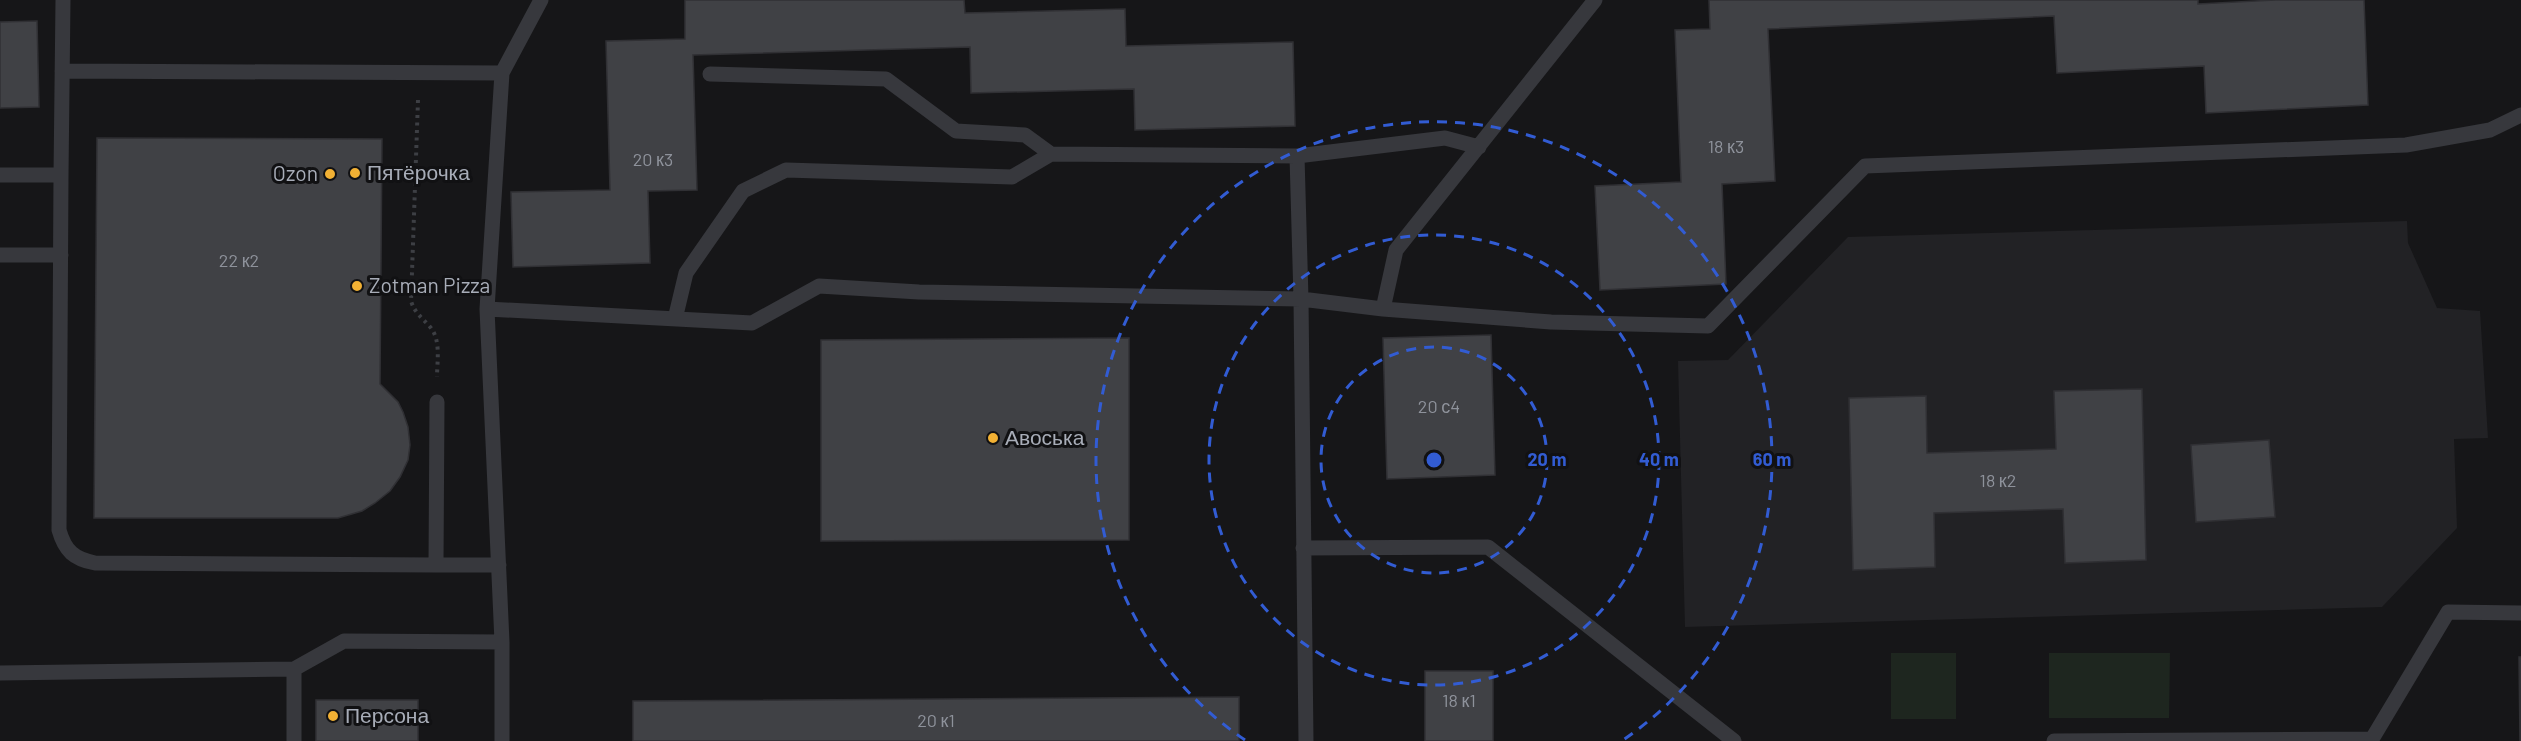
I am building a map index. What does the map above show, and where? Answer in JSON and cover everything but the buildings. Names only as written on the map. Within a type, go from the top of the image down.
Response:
[{"type":"lane","points":[[63,0],[59,530],[63,544],[71,554],[81,560],[95,563],[499,565]]},
{"type":"lane","points":[[502,741],[502,642],[487,309],[502,73],[541,0]]},
{"type":"lane","points":[[1383,309],[1396,250],[1595,0]]},
{"type":"lane","points":[[62,71],[502,73]]},
{"type":"lane","points":[[710,74],[886,79],[956,130],[1025,135],[1051,154]]},
{"type":"lane","points":[[487,309],[752,323],[819,286],[919,292],[1301,299],[1383,309],[1551,322],[1708,326],[1865,166],[2406,145],[2490,130],[2521,115]]},
{"type":"lane","points":[[675,319],[686,273],[743,191],[786,170],[1012,177],[1051,154],[1297,156],[1445,138],[1479,147]]},
{"type":"lane","points":[[1297,156],[1306,741]]},
{"type":"lane","points":[[0,175],[62,176]]},
{"type":"lane","points":[[0,255],[61,255]]},
{"type":"lane","points":[[436,565],[437,402]]},
{"type":"lane","points":[[1303,548],[1488,547],[1734,741]]},
{"type":"lane","points":[[2054,741],[2372,739],[2448,612],[2521,613]]},
{"type":"lane","points":[[0,673],[294,669],[344,641],[502,642]]},
{"type":"lane","points":[[294,669],[294,741]]},
{"type":"path","points":[[419,72],[411,301],[416,314],[429,326],[436,337],[437,402]]},
{"type":"shaded area","points":[[2407,221],[2408,243],[2437,308],[2480,311],[2488,438],[2454,439],[2457,528],[2382,607],[1685,627],[1678,361],[1728,360],[1848,237]]},
{"type":"shaded area","points":[[1891,653],[1956,653],[1956,719],[1891,719]]},
{"type":"shaded area","points":[[2049,653],[2170,653],[2169,718],[2049,718]]},
{"type":"place","name":"Пятёрочка","points":[[355,173]]},
{"type":"place","name":"Ozon","points":[[330,174]]},
{"type":"place","name":"Zotman Pizza","points":[[357,286]]},
{"type":"place","name":"Авоська","points":[[993,438]]},
{"type":"place","name":"Персона","points":[[333,716]]}]
